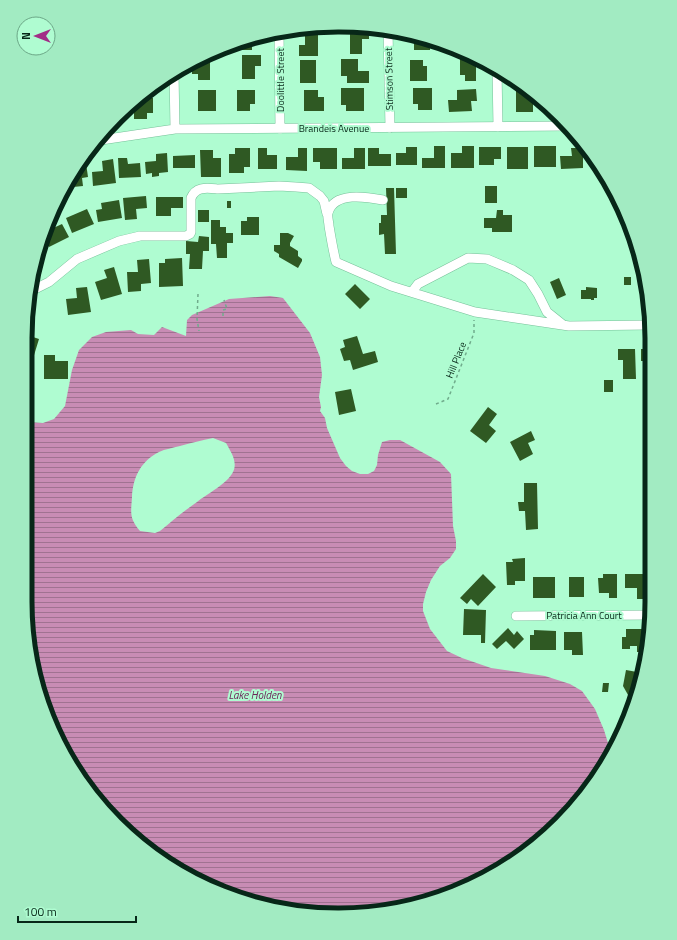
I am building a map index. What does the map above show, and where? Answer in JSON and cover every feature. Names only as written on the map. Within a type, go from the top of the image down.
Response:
[{"type":"street","name":"Stimson Street","points":[[388,36],[390,128]]},
{"type":"street","name":"Doolittle Street","points":[[279,38],[280,129]]},
{"type":"street","points":[[497,76],[498,127]]},
{"type":"street","points":[[174,80],[175,130]]},
{"type":"street","name":"Brandeis Avenue","points":[[105,139],[175,130],[559,126]]},
{"type":"street","points":[[37,288],[49,282],[77,258],[119,241],[140,236],[186,236],[190,234],[191,198],[193,193],[198,189],[296,186],[309,188],[320,196],[324,202],[328,214],[336,262],[391,286],[475,312],[569,326],[644,325]]},
{"type":"street","points":[[328,214],[334,203],[348,197],[368,197],[383,200]]},
{"type":"street","points":[[412,292],[418,284],[468,258],[488,259],[513,270],[529,280],[547,312],[563,325]]},
{"type":"street","name":"Patricia Ann Court","points":[[516,616],[644,615]]},
{"type":"path","points":[[198,294],[197,319],[199,331]]},
{"type":"path","points":[[223,316],[223,310],[227,309],[224,300]]},
{"type":"path","name":"Hill Place","points":[[436,404],[448,399],[474,333],[475,312]]},
{"type":"water","name":"Lake Holden","points":[[270,296],[283,298],[310,333],[320,357],[322,375],[319,397],[321,407],[320,411],[325,418],[327,428],[340,458],[346,466],[352,471],[360,474],[368,474],[374,471],[377,465],[382,442],[400,440],[440,462],[451,474],[453,526],[456,549],[450,558],[440,566],[431,580],[426,592],[423,611],[430,629],[447,651],[491,668],[545,676],[570,684],[582,691],[595,709],[608,743],[604,755],[593,772],[569,804],[541,832],[525,845],[492,867],[456,885],[437,892],[418,898],[379,905],[338,908],[318,907],[259,898],[221,885],[185,867],[152,845],[136,832],[108,804],[95,788],[73,755],[55,719],[48,700],[42,681],[35,642],[32,602],[32,422],[43,423],[54,419],[65,406],[72,370],[79,350],[92,337],[106,332],[131,330],[138,334],[154,335],[162,327],[186,336],[187,320],[192,315],[229,299]],"holes":[[[213,438],[226,443],[235,465],[233,472],[227,480],[160,531],[155,533],[140,531],[132,519],[131,507],[136,476],[147,460],[164,450]]]},
{"type":"building","points":[[318,33],[318,56],[299,56],[299,45],[305,45],[305,34]]},
{"type":"building","points":[[350,33],[369,34],[369,39],[362,39],[362,54],[350,54]]},
{"type":"building","points":[[414,41],[430,46],[430,50],[414,50]]},
{"type":"building","points":[[252,44],[252,50],[240,50],[240,48]]},
{"type":"building","points":[[242,55],[261,55],[261,66],[255,66],[255,79],[242,79]]},
{"type":"building","points":[[341,59],[358,59],[358,71],[369,71],[369,83],[347,83],[347,76],[341,76]]},
{"type":"building","points":[[460,59],[464,59],[476,65],[476,81],[465,81],[465,75],[460,75]]},
{"type":"building","points":[[210,60],[210,80],[198,80],[198,74],[192,74],[192,70]]},
{"type":"building","points":[[300,60],[316,60],[316,83],[300,83]]},
{"type":"building","points":[[410,60],[423,60],[423,66],[427,66],[427,81],[410,81]]},
{"type":"building","points":[[341,88],[364,88],[364,111],[346,111],[346,105],[341,105]]},
{"type":"building","points":[[413,88],[432,88],[432,110],[418,110],[418,104],[413,104]]},
{"type":"building","points":[[476,89],[477,101],[471,101],[472,111],[449,112],[448,100],[457,100],[457,90]]},
{"type":"building","points":[[516,89],[533,102],[533,112],[516,112]]},
{"type":"building","points":[[198,90],[216,90],[216,111],[198,111]]},
{"type":"building","points":[[237,90],[255,90],[255,104],[250,104],[250,111],[237,111]]},
{"type":"building","points":[[304,90],[318,90],[318,97],[324,97],[324,111],[304,111]]},
{"type":"building","points":[[148,98],[153,98],[153,113],[147,113],[147,119],[134,119],[134,110]]},
{"type":"building","points":[[434,146],[445,146],[445,168],[422,168],[422,158],[434,158]]},
{"type":"building","points":[[462,146],[474,146],[474,168],[451,168],[451,153],[462,153]]},
{"type":"building","points":[[534,146],[556,146],[556,167],[534,167]]},
{"type":"building","points":[[406,147],[417,147],[417,165],[396,165],[396,153],[406,153]]},
{"type":"building","points":[[479,147],[501,147],[501,159],[494,159],[494,165],[479,165]]},
{"type":"building","points":[[507,147],[528,147],[528,169],[507,169]]},
{"type":"building","points":[[235,148],[250,148],[250,167],[244,167],[244,173],[229,173],[229,154],[235,154]]},
{"type":"building","points":[[258,148],[267,148],[267,155],[277,155],[277,169],[258,169]]},
{"type":"building","points":[[298,148],[307,148],[307,171],[286,170],[286,157],[298,157]]},
{"type":"building","points":[[313,148],[337,148],[337,169],[320,169],[320,162],[313,162]]},
{"type":"building","points":[[354,148],[365,148],[365,169],[342,169],[342,158],[354,158]]},
{"type":"building","points":[[368,148],[379,148],[379,154],[391,154],[391,166],[368,166]]},
{"type":"building","points":[[571,148],[579,148],[583,153],[583,168],[561,169],[560,156],[572,156]]},
{"type":"building","points":[[200,150],[213,150],[213,158],[221,158],[221,177],[201,177]]},
{"type":"building","points":[[167,153],[168,172],[159,173],[159,176],[152,177],[152,173],[146,174],[145,162],[156,161],[156,154]]},
{"type":"building","points":[[195,155],[195,168],[173,168],[173,156]]},
{"type":"building","points":[[118,158],[127,158],[128,164],[140,163],[141,177],[119,178]]},
{"type":"building","points":[[113,159],[116,183],[93,186],[92,172],[103,171],[102,161]]},
{"type":"building","points":[[86,165],[88,177],[82,178],[83,186],[73,187]]},
{"type":"building","points":[[485,186],[497,186],[497,203],[485,203]]},
{"type":"building","points":[[386,188],[394,188],[396,254],[385,254],[384,234],[379,235],[381,215],[387,215]]},
{"type":"building","points":[[396,188],[407,188],[407,198],[396,198]]},
{"type":"building","points":[[146,196],[147,208],[136,209],[137,219],[125,220],[123,198]]},
{"type":"building","points":[[156,197],[183,197],[183,208],[171,208],[171,216],[156,216]]},
{"type":"building","points":[[119,200],[122,218],[98,222],[96,210],[102,209],[101,203]]},
{"type":"building","points":[[227,201],[231,201],[231,208],[227,208]]},
{"type":"building","points":[[87,209],[94,224],[72,233],[66,218]]},
{"type":"building","points":[[198,210],[209,210],[209,222],[198,222]]},
{"type":"building","points":[[497,210],[503,210],[503,215],[512,215],[512,232],[492,232],[492,228],[484,228],[484,218],[496,218]]},
{"type":"building","points":[[247,217],[259,217],[259,235],[241,235],[241,221],[247,221]]},
{"type":"building","points":[[211,220],[220,220],[220,227],[226,227],[226,233],[233,233],[233,243],[227,243],[227,258],[217,258],[216,244],[211,244]]},
{"type":"building","points":[[62,224],[69,237],[49,247],[47,243],[52,229]]},
{"type":"building","points":[[280,233],[288,233],[294,236],[290,246],[298,251],[298,256],[302,259],[298,268],[279,257],[279,254],[274,251],[274,245],[280,245]]},
{"type":"building","points":[[199,236],[209,237],[209,251],[203,251],[202,269],[189,269],[190,254],[186,254],[186,241],[198,242]]},
{"type":"building","points":[[182,258],[183,286],[159,287],[159,263],[165,263],[165,259]]},
{"type":"building","points":[[149,259],[151,283],[141,284],[141,291],[128,292],[127,272],[138,272],[137,260]]},
{"type":"building","points":[[114,267],[122,294],[101,300],[95,282],[107,278],[104,270]]},
{"type":"building","points":[[624,277],[631,277],[631,285],[624,285]]},
{"type":"building","points":[[559,278],[566,295],[557,299],[550,282]]},
{"type":"building","points":[[355,284],[370,299],[360,309],[345,294]]},
{"type":"building","points":[[87,287],[91,312],[68,315],[66,299],[77,298],[76,288]]},
{"type":"building","points":[[586,287],[597,288],[597,298],[594,298],[594,300],[581,299],[581,290],[586,290]]},
{"type":"building","points":[[357,336],[363,354],[375,351],[378,362],[353,370],[350,360],[344,361],[340,349],[345,347],[343,340]]},
{"type":"building","points":[[32,337],[39,339],[32,362]]},
{"type":"building","points":[[618,349],[635,349],[636,379],[623,379],[623,360],[618,360]]},
{"type":"building","points":[[641,349],[645,349],[645,361],[641,361]]},
{"type":"building","points":[[44,355],[55,355],[55,361],[68,361],[68,379],[44,379]]},
{"type":"building","points":[[604,380],[613,380],[613,392],[604,392]]},
{"type":"building","points":[[351,389],[356,411],[339,415],[335,392]]},
{"type":"building","points":[[488,407],[497,414],[489,425],[496,431],[486,443],[470,431]]},
{"type":"building","points":[[531,431],[535,440],[528,443],[533,454],[520,461],[510,442]]},
{"type":"building","points":[[524,483],[537,483],[538,529],[526,530],[525,511],[519,511],[518,502],[524,502]]},
{"type":"building","points":[[525,558],[525,581],[515,581],[515,585],[507,585],[506,562],[513,562],[512,559]]},
{"type":"building","points":[[483,574],[496,587],[478,606],[471,599],[467,604],[460,598]]},
{"type":"building","points":[[603,574],[617,574],[617,598],[609,598],[609,593],[599,593],[598,578],[603,578]]},
{"type":"building","points":[[625,574],[645,574],[645,599],[637,599],[637,588],[625,588]]},
{"type":"building","points":[[533,577],[555,577],[555,598],[533,598]]},
{"type":"building","points":[[569,577],[584,577],[584,597],[569,597]]},
{"type":"building","points":[[464,609],[486,610],[485,643],[481,643],[481,635],[463,635]]},
{"type":"building","points":[[508,628],[514,635],[517,631],[524,639],[514,649],[506,641],[497,649],[492,644]]},
{"type":"building","points":[[626,629],[643,629],[640,652],[637,652],[637,646],[630,646],[630,649],[622,649],[622,637],[626,637]]},
{"type":"building","points":[[534,630],[556,631],[556,650],[530,650],[530,635],[534,635]]},
{"type":"building","points":[[564,632],[582,632],[583,655],[572,655],[572,650],[564,650]]},
{"type":"building","points":[[626,670],[637,672],[630,698],[623,686]]},
{"type":"building","points":[[603,683],[609,683],[608,692],[602,692]]}]
